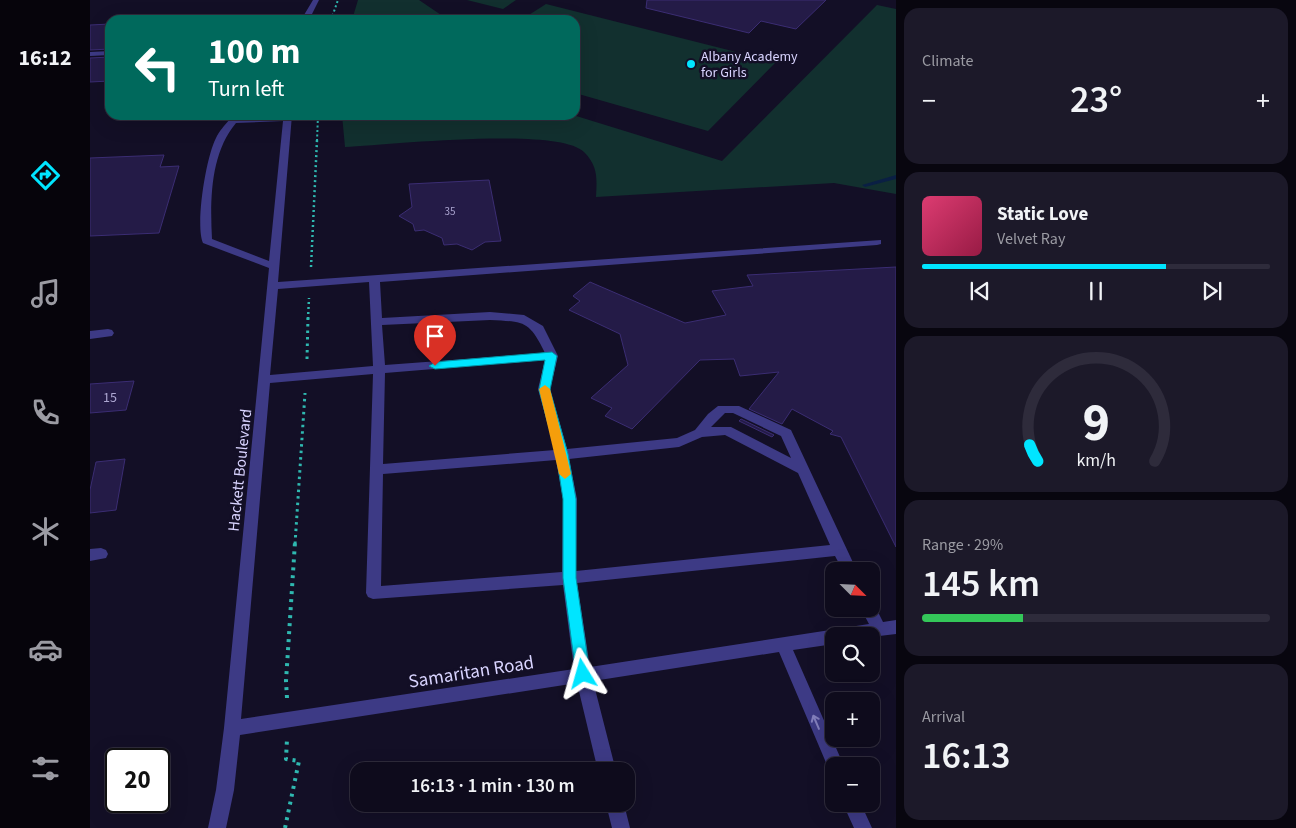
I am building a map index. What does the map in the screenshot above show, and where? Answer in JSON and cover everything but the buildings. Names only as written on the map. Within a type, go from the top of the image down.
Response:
[{"type":"street","points":[[307,15],[316,0]]},
{"type":"street","points":[[90,54],[105,53]]},
{"type":"street","points":[[247,120],[233,121],[220,138],[209,178],[206,225],[208,242],[275,267]]},
{"type":"street","name":"Hackett Boulevard","points":[[217,828],[225,790],[232,728],[266,379],[288,120]]},
{"type":"street","points":[[274,286],[877,242]]},
{"type":"street","points":[[374,278],[379,370],[373,593],[569,578],[839,550]]},
{"type":"street","points":[[376,322],[490,316],[520,318],[539,329],[552,356],[544,390],[562,454],[570,499],[569,578],[583,674],[605,762]]},
{"type":"street","points":[[90,334],[108,333]]},
{"type":"street","points":[[266,379],[306,378],[552,356]]},
{"type":"street","points":[[700,433],[722,409],[735,409],[786,433],[845,562]]},
{"type":"street","points":[[376,470],[679,442],[700,433],[727,430],[803,470]]},
{"type":"street","name":"Samaritan Road","points":[[880,630],[896,628]]},
{"type":"street","name":"Samaritan Road","points":[[232,728],[825,638]]},
{"type":"street","points":[[783,644],[832,757]]},
{"type":"street","points":[[617,812],[622,828]]},
{"type":"street","points":[[856,812],[863,828]]},
{"type":"path","points":[[333,15],[338,0]]},
{"type":"path","points":[[285,828],[299,762],[286,759],[289,720],[286,682],[306,378],[318,120]]},
{"type":"green space","points":[[358,0],[419,0],[441,15],[354,15]]},
{"type":"green space","points":[[467,0],[516,0],[503,9]]},
{"type":"green space","points":[[546,4],[776,62],[708,131],[580,94],[580,15],[529,15]]},
{"type":"green space","points":[[877,5],[896,9],[896,194],[834,183],[596,197],[596,178],[592,162],[584,152],[568,144],[508,138],[345,147],[342,120],[580,120],[580,117],[722,161]]},
{"type":"waterway","points":[[865,185],[896,177]]},
{"type":"slow traffic","points":[[545,389],[562,454],[565,474]]},
{"type":"place","name":"Albany Academy for Girls","points":[[691,64]]},
{"type":"route","points":[[435,366],[552,356],[544,390],[562,454],[570,499],[569,578],[583,674]]}]
